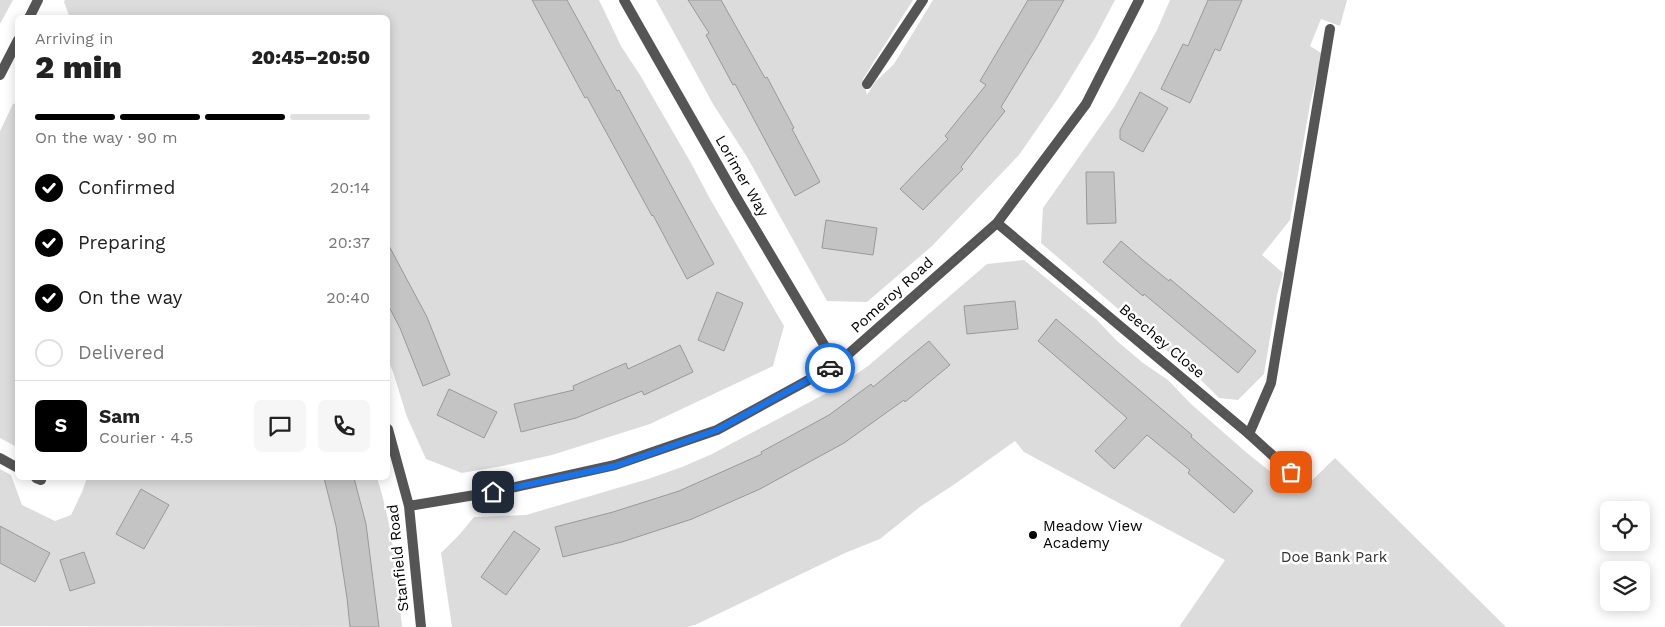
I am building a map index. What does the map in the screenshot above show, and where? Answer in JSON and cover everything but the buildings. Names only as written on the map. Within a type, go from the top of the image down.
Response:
[{"type":"street","points":[[30,15],[38,0]]},
{"type":"street","name":"Lorimer Way","points":[[624,0],[735,196],[836,365]]},
{"type":"street","points":[[867,84],[923,0]]},
{"type":"street","name":"Pomeroy Road","points":[[409,506],[493,492],[615,466],[717,430],[836,365],[997,223],[1086,104],[1139,0]]},
{"type":"street","points":[[1249,434],[1271,383],[1330,29]]},
{"type":"street","points":[[0,75],[15,48]]},
{"type":"street","name":"Beechey Close","points":[[997,223],[1249,434],[1305,485]]},
{"type":"street","name":"Stanfield Road","points":[[390,436],[409,506],[421,627]]},
{"type":"street","points":[[0,458],[15,466]]},
{"type":"green space","points":[[0,0],[13,0],[0,24]]},
{"type":"green space","points":[[65,0],[599,0],[621,46],[640,75],[784,326],[773,366],[650,424],[552,455],[462,473],[426,459],[407,417],[390,365],[390,15],[69,15]]},
{"type":"green space","points":[[656,0],[913,0],[863,79],[867,95],[875,82],[894,64],[933,0],[1115,0],[1095,38],[1059,97],[1019,155],[932,246],[867,302],[827,301],[747,157],[713,104]]},
{"type":"green space","points":[[1170,0],[1347,0],[1340,26],[1321,19],[1310,46],[1326,56],[1319,67],[1310,104],[1290,220],[1262,255],[1283,273],[1277,295],[1264,374],[1238,400],[1219,398],[1200,379],[1041,243],[1043,208],[1114,107],[1157,30]]},
{"type":"green space","points":[[13,104],[15,104],[15,446],[0,438],[0,131]]},
{"type":"green space","name":"Doe Bank Park","points":[[1024,260],[1096,319],[1117,341],[1143,363],[1168,380],[1191,404],[1298,494],[1335,458],[1506,627],[1179,627],[1225,560],[1024,452],[1015,441],[921,506],[880,539],[845,553],[695,625],[686,627],[452,627],[441,553],[474,517],[526,515],[648,479],[712,454],[836,388],[868,366],[987,264]]},
{"type":"green space","points":[[0,469],[11,475],[22,505],[55,521],[71,515],[86,480],[378,480],[391,533],[402,627],[0,626]]},
{"type":"way so far","points":[[830,368],[836,365],[997,223],[1249,434],[1291,472]]},
{"type":"place","name":"Meadow View Academy","points":[[1033,535]]},
{"type":"route","points":[[493,492],[615,466],[717,430],[830,368]]}]
